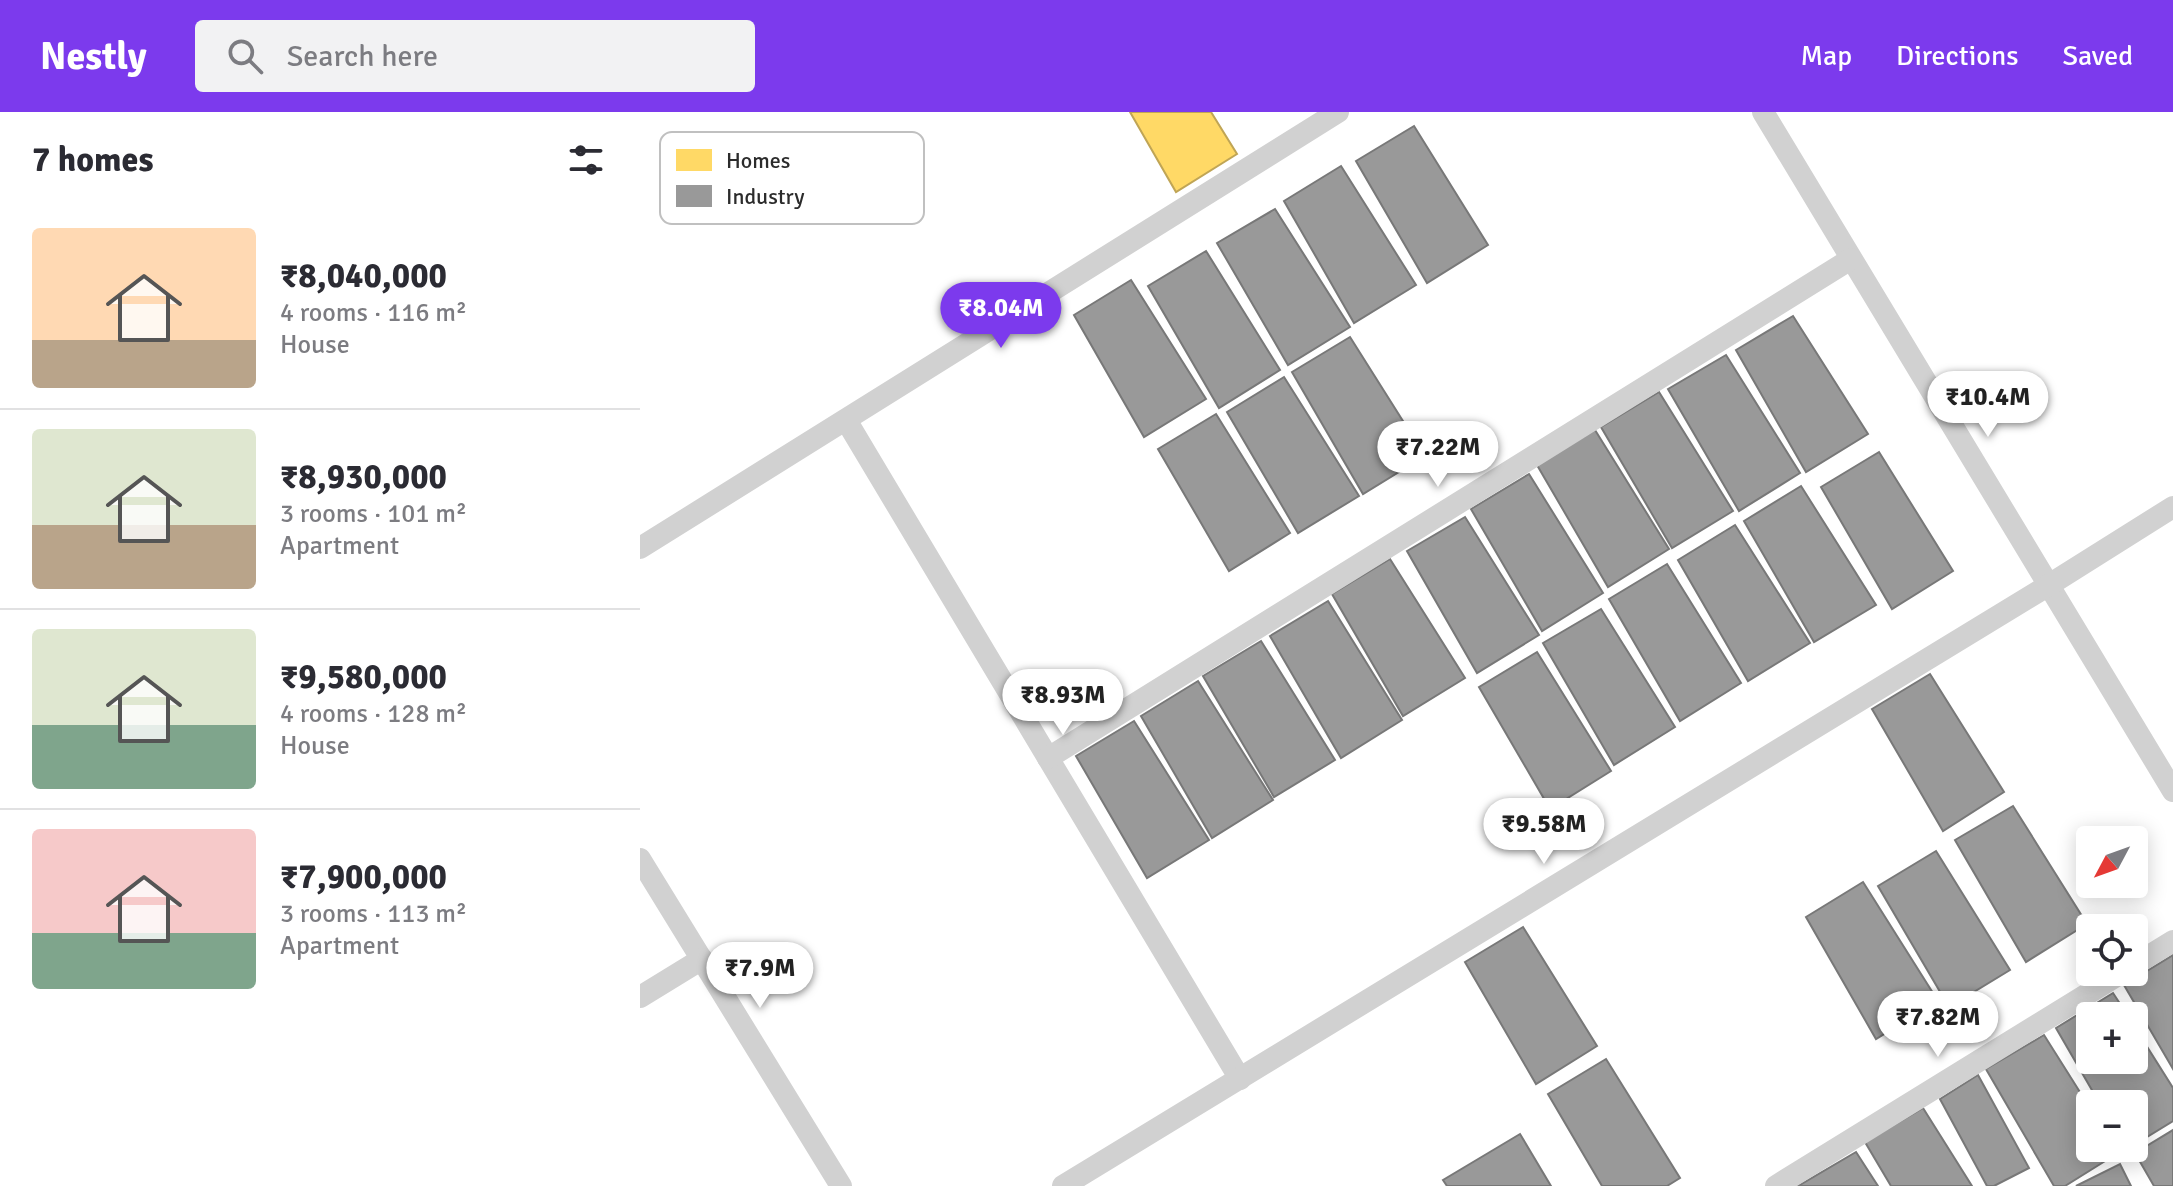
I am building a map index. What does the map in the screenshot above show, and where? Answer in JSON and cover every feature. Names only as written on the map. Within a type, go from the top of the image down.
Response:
[{"type":"street","points":[[640,548],[1338,112]]},
{"type":"street","points":[[1763,112],[2173,791]]},
{"type":"street","points":[[1048,758],[1851,259]]},
{"type":"street","points":[[846,420],[1240,1079]]},
{"type":"street","points":[[1063,1186],[2173,507]]},
{"type":"street","points":[[640,859],[841,1186]]},
{"type":"street","points":[[2148,956],[2173,941]]},
{"type":"street","points":[[640,997],[702,959]]},
{"type":"street","points":[[1776,1186],[2100,986]]},
{"type":"building: Homes","points":[[1130,112],[1211,112],[1237,154],[1176,192]]},
{"type":"building: Industry","points":[[1414,126],[1488,245],[1427,283],[1356,161]]},
{"type":"building: Industry","points":[[1341,166],[1416,285],[1354,323],[1284,201]]},
{"type":"building: Industry","points":[[1275,209],[1350,327],[1288,365],[1217,243]]},
{"type":"building: Industry","points":[[1206,251],[1280,370],[1219,408],[1148,286]]},
{"type":"building: Industry","points":[[1131,280],[1206,399],[1144,437],[1074,315]]},
{"type":"building: Industry","points":[[1793,316],[1868,434],[1806,472],[1736,350]]},
{"type":"building: Industry","points":[[1350,337],[1425,456],[1363,494],[1292,372]]},
{"type":"building: Industry","points":[[1726,355],[1800,473],[1739,511],[1668,389]]},
{"type":"building: Industry","points":[[1284,377],[1359,496],[1298,533],[1227,412]]},
{"type":"building: Industry","points":[[1659,392],[1733,511],[1672,548],[1601,427]]},
{"type":"building: Industry","points":[[1216,414],[1290,533],[1229,571],[1158,449]]},
{"type":"building: Industry","points":[[1595,430],[1669,549],[1608,587],[1537,465]]},
{"type":"building: Industry","points":[[1879,452],[1953,571],[1892,609],[1821,487]]},
{"type":"building: Industry","points":[[1529,474],[1603,593],[1542,631],[1471,509]]},
{"type":"building: Industry","points":[[1801,486],[1876,605],[1814,642],[1744,521]]},
{"type":"building: Industry","points":[[1465,517],[1539,635],[1477,673],[1407,551]]},
{"type":"building: Industry","points":[[1735,525],[1810,643],[1748,681],[1678,560]]},
{"type":"building: Industry","points":[[1390,559],[1465,678],[1403,716],[1332,594]]},
{"type":"building: Industry","points":[[1667,564],[1741,683],[1680,721],[1609,599]]},
{"type":"building: Industry","points":[[1328,601],[1402,720],[1341,758],[1270,636]]},
{"type":"building: Industry","points":[[1601,609],[1675,727],[1614,765],[1543,643]]},
{"type":"building: Industry","points":[[1261,641],[1335,760],[1274,797],[1203,676]]},
{"type":"building: Industry","points":[[1537,652],[1611,771],[1550,809],[1479,687]]},
{"type":"building: Industry","points":[[1930,674],[2004,792],[1943,831],[1872,709]]},
{"type":"building: Industry","points":[[1198,681],[1273,800],[1212,838],[1141,716]]},
{"type":"building: Industry","points":[[1134,721],[1209,840],[1147,878],[1076,756]]},
{"type":"building: Industry","points":[[2013,806],[2081,914],[2076,914],[2076,931],[2026,962],[1955,840]]},
{"type":"building: Industry","points":[[1936,851],[2010,970],[1949,1007],[1878,886]]},
{"type":"building: Industry","points":[[1863,882],[1938,1001],[1876,1039],[1806,917]]},
{"type":"building: Industry","points":[[1523,927],[1597,1046],[1536,1084],[1465,962]]},
{"type":"building: Industry","points":[[2173,955],[2173,1069],[2148,1026],[2148,1002],[2134,1002],[2125,986],[2148,986],[2148,970]]},
{"type":"building: Industry","points":[[2113,993],[2119,1002],[2098,1002]]},
{"type":"building: Industry","points":[[2076,1016],[2076,1063],[2056,1028]]},
{"type":"building: Industry","points":[[2044,1035],[2079,1090],[2076,1090],[2076,1162],[2104,1162],[2065,1186],[2054,1186],[1986,1069]]},
{"type":"building: Industry","points":[[2148,1048],[2173,1088],[2173,1121],[2148,1136],[2148,1090],[2092,1090],[2083,1074],[2148,1074]]},
{"type":"building: Industry","points":[[1606,1059],[1680,1178],[1667,1186],[1602,1186],[1548,1094]]},
{"type":"building: Industry","points":[[1978,1075],[2029,1168],[1994,1186],[1987,1186],[1940,1099]]},
{"type":"building: Industry","points":[[1923,1108],[1972,1186],[1891,1186],[1865,1142]]},
{"type":"building: Industry","points":[[2173,1130],[2173,1186],[2154,1186],[2140,1162],[2148,1162],[2148,1145]]},
{"type":"building: Industry","points":[[1520,1134],[1551,1186],[1447,1186],[1443,1180]]},
{"type":"building: Industry","points":[[1856,1152],[1878,1186],[1798,1186]]},
{"type":"building: Industry","points":[[2120,1164],[2131,1186],[2076,1186]]}]
